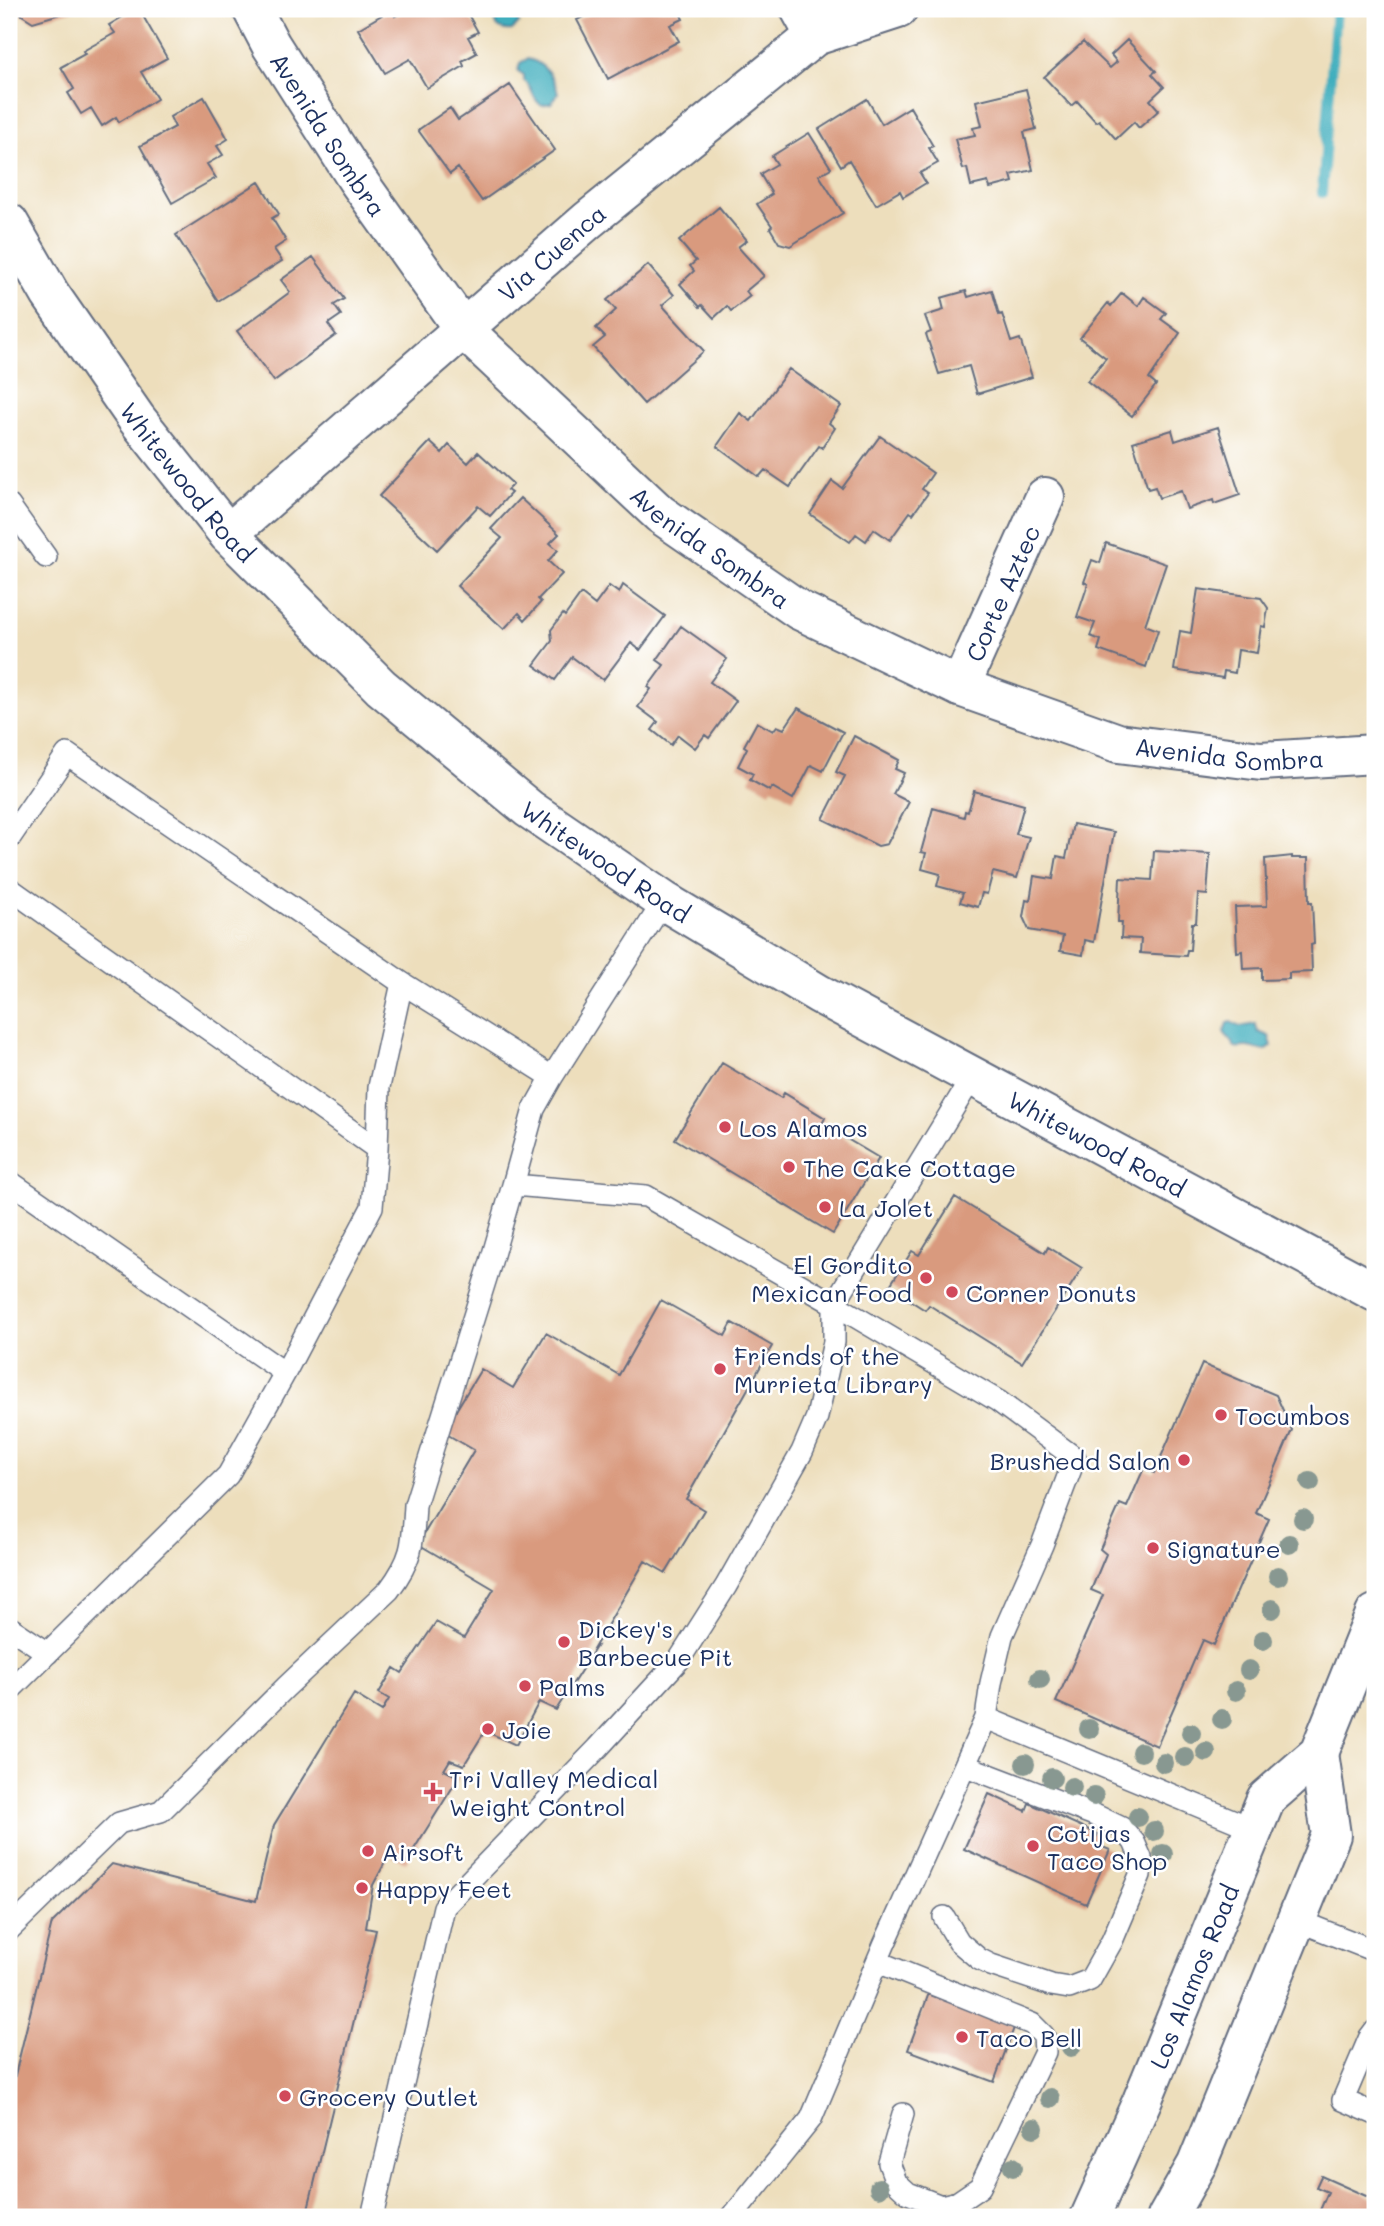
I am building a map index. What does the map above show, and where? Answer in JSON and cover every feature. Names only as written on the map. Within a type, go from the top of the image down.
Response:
[{"type":"main road","name":"Avenida Sombra","points":[[252,9],[271,45],[356,178],[464,330],[660,514],[799,610],[960,687],[1118,743],[1261,761],[1375,754]]},
{"type":"main road","name":"Via Cuenca","points":[[228,534],[464,330],[807,23],[898,9]]},
{"type":"main road","name":"Whitewood Road","points":[[10,231],[136,418],[228,534],[382,687],[529,809],[664,901],[819,994],[1375,1292]]},
{"type":"main road","name":"Corte Aztec","points":[[960,687],[1045,497]]},
{"type":"main road","name":"Los Alamos Road","points":[[1090,2217],[1147,2089],[1266,1799],[1319,1753],[1375,1614]]},
{"type":"main road","points":[[1167,2217],[1197,2164],[1331,1835],[1319,1753]]},
{"type":"lane","points":[[9,505],[46,557]]},
{"type":"lane","points":[[9,839],[67,754],[402,983],[552,1077]]},
{"type":"lane","points":[[9,888],[377,1149]]},
{"type":"lane","points":[[9,1930],[119,1823],[161,1811],[285,1687],[389,1590],[400,1575],[414,1542],[415,1505],[490,1265],[534,1110],[552,1077],[664,901]]},
{"type":"lane","points":[[9,1691],[228,1475],[285,1373],[372,1207],[379,1087],[402,983]]},
{"type":"lane","points":[[372,2217],[444,1907],[679,1660],[726,1586],[802,1452],[817,1418],[834,1342],[834,1304],[973,1076]]},
{"type":"lane","points":[[9,1181],[285,1373]]},
{"type":"lane","points":[[513,1185],[646,1196],[998,1401],[1075,1458],[1042,1545],[1002,1636],[990,1683],[986,1718],[937,1824],[811,2119],[732,2217]]},
{"type":"lane","points":[[9,1627],[48,1653]]},
{"type":"lane","points":[[986,1718],[1254,1829]]},
{"type":"lane","points":[[944,1917],[958,1941],[979,1959],[1051,1985],[1069,1987],[1090,1980],[1112,1941],[1140,1875],[1141,1858],[1135,1842],[1122,1828],[966,1766]]},
{"type":"lane","points":[[1296,1920],[1375,1951]]},
{"type":"lane","points":[[878,1962],[1032,2024],[1044,2036],[1045,2052],[980,2187],[958,2202],[941,2206],[908,2193],[896,2182],[889,2163],[903,2114]]},
{"type":"lane","points":[[1375,2031],[1343,2100],[1375,2114]]},
{"type":"water","points":[[491,9],[515,9],[519,23],[512,30],[499,28]]},
{"type":"water","points":[[527,59],[543,67],[554,81],[558,93],[551,103],[541,105],[524,81],[524,75],[518,71],[520,63]]},
{"type":"water","points":[[1231,1022],[1240,1027],[1255,1024],[1258,1032],[1269,1036],[1272,1046],[1265,1050],[1235,1047],[1224,1032],[1227,1023]]},
{"type":"building","points":[[20,9],[77,9],[33,22],[22,15]]},
{"type":"building","points":[[139,9],[167,58],[141,72],[157,99],[119,122],[116,117],[102,126],[91,108],[81,114],[68,93],[74,89],[61,67],[115,33],[109,25]]},
{"type":"building","points":[[392,9],[395,16],[408,9],[465,9],[478,32],[468,37],[477,53],[462,61],[464,66],[427,88],[410,59],[385,73],[358,29]]},
{"type":"building","points":[[598,9],[678,9],[683,19],[670,25],[679,41],[608,79],[577,20]]},
{"type":"building","points":[[1127,40],[1156,71],[1152,74],[1164,87],[1150,100],[1159,110],[1139,128],[1134,122],[1116,139],[1077,101],[1071,106],[1044,77],[1083,42],[1110,68],[1117,62],[1111,55]]},
{"type":"building","points":[[510,85],[555,150],[482,201],[458,168],[450,174],[418,130],[450,108],[458,120]]},
{"type":"building","points":[[1026,89],[1036,129],[1024,132],[1033,170],[1011,175],[1013,182],[990,188],[988,182],[971,186],[955,139],[975,135],[973,128],[982,126],[976,101]]},
{"type":"building","points":[[204,97],[228,139],[217,146],[223,155],[207,164],[216,178],[172,203],[140,146],[175,127],[170,117]]},
{"type":"building","points":[[867,99],[882,124],[910,107],[933,146],[929,148],[938,163],[920,173],[926,183],[903,197],[900,191],[876,205],[849,160],[841,166],[819,129]]},
{"type":"building","points":[[809,133],[831,168],[819,175],[843,213],[790,246],[779,243],[770,228],[772,226],[757,204],[772,194],[760,174],[777,164],[772,156]]},
{"type":"building","points":[[259,182],[279,214],[272,218],[286,241],[274,249],[282,261],[218,301],[176,235]]},
{"type":"building","points":[[719,207],[747,240],[738,247],[764,276],[746,291],[750,296],[731,311],[727,306],[714,318],[702,305],[700,307],[680,284],[694,271],[690,266],[696,261],[679,241]]},
{"type":"building","points":[[313,257],[344,299],[334,305],[341,315],[328,324],[336,335],[274,381],[237,331],[290,292],[281,280]]},
{"type":"building","points":[[648,265],[674,295],[662,305],[704,351],[644,404],[593,347],[605,337],[596,328],[616,310],[607,300]]},
{"type":"building","points":[[992,290],[1011,342],[1020,339],[1032,377],[977,394],[969,366],[939,374],[926,334],[931,332],[925,316],[944,310],[941,298],[966,291],[968,297]]},
{"type":"building","points":[[1122,293],[1138,306],[1144,297],[1166,313],[1161,319],[1180,333],[1149,379],[1156,385],[1132,416],[1087,381],[1106,358],[1080,338],[1108,303],[1111,306]]},
{"type":"building","points":[[789,369],[841,406],[829,423],[835,428],[790,487],[765,470],[759,477],[717,446],[740,413],[751,421]]},
{"type":"building","points":[[1218,427],[1240,495],[1187,509],[1181,491],[1159,498],[1155,487],[1148,489],[1133,442],[1172,430],[1175,441]]},
{"type":"building","points":[[880,436],[933,473],[922,489],[928,493],[890,540],[874,529],[866,541],[856,534],[850,542],[810,514],[832,481],[842,488]]},
{"type":"building","points":[[430,442],[442,453],[449,445],[468,463],[478,452],[513,484],[507,490],[511,493],[490,516],[478,506],[437,550],[379,496]]},
{"type":"building","points":[[520,498],[559,534],[550,543],[558,550],[548,561],[562,574],[538,599],[541,602],[525,620],[519,613],[504,629],[457,586],[502,538],[491,529]]},
{"type":"building","points":[[1106,543],[1166,564],[1145,625],[1158,630],[1146,667],[1098,650],[1101,640],[1090,636],[1095,623],[1077,617],[1088,584],[1084,582],[1092,560],[1100,563]]},
{"type":"building","points":[[623,585],[665,616],[640,650],[631,643],[603,680],[572,657],[555,680],[534,665],[552,641],[551,630],[581,594],[595,605],[609,586],[619,593]]},
{"type":"building","points":[[1198,589],[1261,598],[1268,608],[1265,627],[1261,626],[1257,653],[1238,650],[1235,673],[1224,671],[1223,678],[1174,670],[1180,631],[1191,633]]},
{"type":"building","points":[[681,626],[727,659],[710,682],[736,701],[709,738],[705,735],[695,748],[678,735],[671,745],[652,730],[658,722],[638,707],[664,665],[657,660]]},
{"type":"building","points":[[798,708],[843,732],[823,771],[811,765],[793,799],[772,787],[770,791],[750,780],[753,774],[738,766],[747,748],[744,746],[757,722],[773,731],[777,726],[784,729]]},
{"type":"building","points":[[854,736],[899,760],[895,769],[904,773],[893,794],[909,802],[887,844],[878,846],[823,819],[845,776],[836,772]]},
{"type":"building","points":[[974,791],[1024,805],[1016,834],[1029,837],[1017,878],[993,872],[987,894],[982,893],[978,907],[960,902],[963,893],[937,886],[940,874],[922,869],[926,853],[921,852],[933,808],[964,817]]},
{"type":"building","points":[[1073,824],[1114,832],[1094,942],[1085,940],[1083,955],[1060,951],[1063,936],[1029,930],[1023,917],[1026,900],[1030,901],[1034,876],[1053,879],[1057,856],[1066,858]]},
{"type":"building","points":[[1154,851],[1210,854],[1207,895],[1198,894],[1196,923],[1192,923],[1190,950],[1187,950],[1186,956],[1140,953],[1141,939],[1121,938],[1122,922],[1118,922],[1120,878],[1152,880]]},
{"type":"building","points":[[1292,856],[1308,858],[1314,944],[1311,945],[1312,972],[1289,973],[1289,979],[1262,980],[1262,968],[1243,969],[1242,951],[1237,952],[1235,907],[1267,906],[1265,859]]},
{"type":"building","points":[[722,1063],[781,1098],[784,1093],[825,1118],[822,1124],[879,1158],[833,1234],[675,1139]]},
{"type":"building","points":[[955,1197],[1045,1253],[1048,1247],[1082,1268],[1022,1363],[929,1305],[925,1310],[889,1287],[912,1251],[919,1255]]},
{"type":"building","points":[[661,1300],[725,1336],[732,1323],[772,1346],[686,1499],[704,1510],[666,1573],[645,1561],[556,1710],[539,1702],[516,1745],[485,1731],[464,1765],[450,1760],[444,1770],[459,1777],[406,1862],[389,1855],[373,1885],[366,1928],[376,1930],[306,2217],[9,2217],[9,2100],[52,1923],[112,1864],[256,1901],[274,1825],[354,1694],[382,1711],[389,1699],[379,1693],[394,1668],[402,1673],[436,1622],[464,1638],[494,1589],[418,1544],[474,1450],[443,1432],[481,1369],[513,1388],[546,1333],[619,1375]]},
{"type":"building","points":[[1202,1364],[1276,1395],[1292,1430],[1256,1513],[1269,1519],[1214,1645],[1203,1640],[1157,1746],[1056,1702],[1103,1595],[1091,1590],[1106,1554],[1100,1549],[1120,1504],[1127,1507],[1144,1468],[1154,1473]]},
{"type":"building","name":"Cotijas Taco Shop","points":[[989,1794],[1026,1811],[1029,1803],[1098,1834],[1093,1843],[1110,1850],[1086,1904],[964,1849]]},
{"type":"building","name":"Taco Bell","points":[[929,1993],[1015,2025],[994,2082],[908,2050]]},
{"type":"building","points":[[1321,2176],[1375,2200],[1375,2217],[1317,2217],[1328,2192],[1316,2187]]},
{"type":"waterway","points":[[1322,193],[1336,9]]},
{"type":"place","name":"Los Alamos","points":[[725,1127]]},
{"type":"place","name":"The Cake Cottage","points":[[789,1167]]},
{"type":"place","name":"La Jolet","points":[[825,1207]]},
{"type":"place","name":"El Gordito Mexican Food","points":[[926,1278]]},
{"type":"place","name":"Corner Donuts","points":[[952,1292]]},
{"type":"place","name":"Friends of the Murrieta Library","points":[[720,1369]]},
{"type":"place","name":"Tocumbos","points":[[1221,1415]]},
{"type":"place","name":"Brushedd Salon","points":[[1184,1460]]},
{"type":"place","name":"Signature","points":[[1153,1548]]},
{"type":"place","name":"Dickey's Barbecue Pit","points":[[564,1642]]},
{"type":"place","name":"Palms","points":[[525,1686]]},
{"type":"place","name":"Joie","points":[[488,1729]]},
{"type":"place","name":"Tri Valley Medical Weight Control","points":[[433,1792]]},
{"type":"place","name":"Cotijas Taco Shop","points":[[1033,1846]]},
{"type":"place","name":"Airsoft","points":[[368,1851]]},
{"type":"place","name":"Happy Feet","points":[[362,1888]]},
{"type":"place","name":"Taco Bell","points":[[962,2037]]},
{"type":"place","name":"Grocery Outlet","points":[[285,2096]]}]
